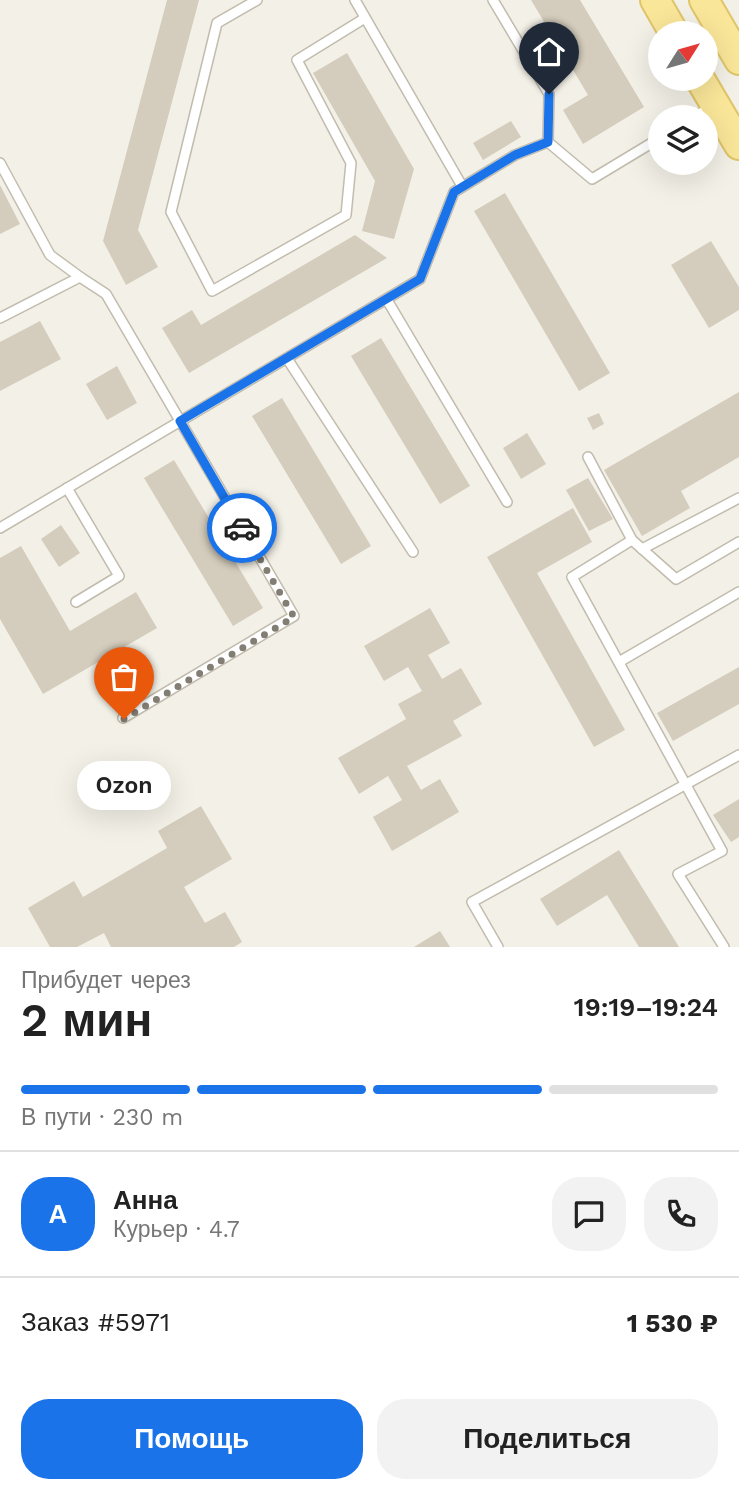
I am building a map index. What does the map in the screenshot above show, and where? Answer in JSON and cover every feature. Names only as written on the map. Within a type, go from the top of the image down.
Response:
[{"type":"main road","points":[[655,0],[667,21]]},
{"type":"main road","points":[[704,0],[732,44]]},
{"type":"main road","points":[[718,124],[739,145]]},
{"type":"lane","points":[[257,0],[217,23],[171,212],[212,292],[346,215],[351,163],[297,61],[365,18]]},
{"type":"lane","points":[[355,0],[462,186]]},
{"type":"lane","points":[[493,0],[549,94],[548,142]]},
{"type":"lane","points":[[548,142],[592,180],[648,145]]},
{"type":"lane","points":[[0,528],[288,360],[420,279],[454,192],[515,155],[548,142]]},
{"type":"lane","points":[[0,163],[50,255],[106,294],[294,617],[124,719]]},
{"type":"lane","points":[[0,318],[80,277]]},
{"type":"lane","points":[[387,300],[507,502]]},
{"type":"lane","points":[[288,360],[413,552]]},
{"type":"lane","points":[[589,457],[632,540],[677,579],[739,542]]},
{"type":"lane","points":[[67,488],[119,576],[76,602]]},
{"type":"lane","points":[[642,550],[739,498]]},
{"type":"lane","points":[[632,540],[572,577],[722,851],[678,874],[724,947]]},
{"type":"lane","points":[[619,662],[739,592]]},
{"type":"lane","points":[[498,947],[472,902],[739,755]]},
{"type":"building","points":[[167,0],[199,0],[138,230],[158,267],[126,285],[103,241]]},
{"type":"building","points":[[531,0],[580,0],[644,107],[583,144],[563,110],[588,95]]},
{"type":"building","points":[[347,53],[414,169],[394,239],[362,231],[375,181],[313,73]]},
{"type":"building","points":[[511,121],[521,137],[483,160],[473,143]]},
{"type":"building","points":[[0,185],[20,224],[0,234]]},
{"type":"building","points":[[505,193],[610,373],[579,391],[474,211]]},
{"type":"building","points":[[355,235],[387,258],[189,373],[162,328],[192,310],[201,325]]},
{"type":"building","points":[[711,241],[739,287],[739,310],[709,328],[671,265]]},
{"type":"building","points":[[40,321],[61,359],[0,391],[0,342]]},
{"type":"building","points":[[381,338],[470,486],[440,504],[351,356]]},
{"type":"building","points":[[117,366],[137,403],[107,420],[86,384]]},
{"type":"building","points":[[739,392],[739,457],[681,491],[690,508],[642,536],[604,470]]},
{"type":"building","points":[[282,398],[371,546],[341,564],[252,416]]},
{"type":"building","points":[[599,413],[604,424],[593,430],[587,418]]},
{"type":"building","points":[[527,433],[546,464],[521,479],[503,448]]},
{"type":"building","points":[[174,460],[263,608],[233,626],[144,478]]},
{"type":"building","points":[[588,478],[613,519],[589,531],[566,490]]},
{"type":"building","points":[[573,508],[592,542],[537,573],[625,730],[594,747],[487,557]]},
{"type":"building","points":[[61,525],[80,553],[59,567],[41,539]]},
{"type":"building","points":[[21,546],[70,631],[136,592],[157,628],[43,694],[0,619],[0,558]]},
{"type":"building","points":[[430,608],[450,643],[428,655],[442,679],[461,668],[482,704],[453,721],[462,736],[407,766],[421,790],[440,779],[459,812],[392,851],[373,817],[402,800],[388,776],[359,794],[338,758],[406,719],[398,704],[422,691],[408,667],[384,681],[364,646]]},
{"type":"building","points":[[739,667],[739,704],[673,741],[657,713]]},
{"type":"building","points":[[739,799],[739,837],[731,842],[713,815]]},
{"type":"building","points":[[201,806],[232,859],[184,887],[205,923],[225,912],[242,942],[234,947],[111,947],[104,933],[77,947],[50,947],[28,908],[74,881],[83,897],[167,848],[158,831]]},
{"type":"building","points":[[619,850],[679,947],[639,947],[607,895],[557,926],[540,899]]},
{"type":"building","points":[[440,931],[450,947],[414,947]]},
{"type":"way so far","points":[[124,719],[294,617],[242,528]]},
{"type":"place","name":"Ozon","points":[[124,719]]},
{"type":"route","points":[[242,528],[180,421],[288,360],[420,279],[454,192],[515,155],[548,142],[549,94]]}]
